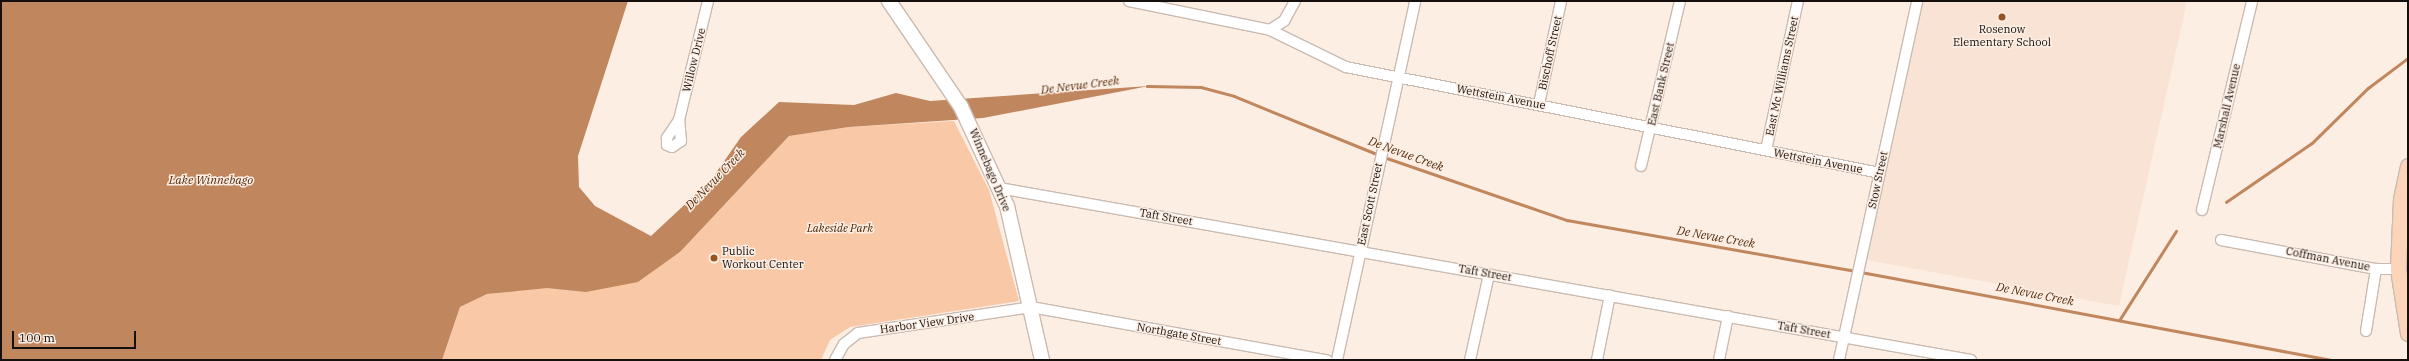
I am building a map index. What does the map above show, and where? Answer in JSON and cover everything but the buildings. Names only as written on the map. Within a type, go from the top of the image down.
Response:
[{"type":"main road","name":"Winnebago Drive","points":[[889,1],[951,90],[971,125],[1007,206],[1042,360]]},
{"type":"main road","points":[[2408,166],[2401,200],[2398,269],[2408,334]]},
{"type":"street","name":"Willow Drive","points":[[679,120],[708,1]]},
{"type":"street","name":"Wettstein Avenue","points":[[1129,1],[1270,30],[1334,64],[1880,173]]},
{"type":"street","points":[[1270,30],[1284,21],[1295,1]]},
{"type":"street","name":"East Scott Street","points":[[1337,360],[1415,1]]},
{"type":"street","name":"Bischoff Street","points":[[1539,104],[1561,1]]},
{"type":"street","name":"East Bank Street","points":[[1641,166],[1652,127],[1680,1]]},
{"type":"street","name":"East Mc Williams Street","points":[[1766,150],[1798,1]]},
{"type":"street","name":"Stow Street","points":[[1839,360],[1917,1]]},
{"type":"street","name":"Marshall Avenue","points":[[2202,210],[2252,1]]},
{"type":"street","name":"Taft Street","points":[[999,188],[1360,250],[1971,360]]},
{"type":"street","name":"Coffman Avenue","points":[[2221,240],[2376,269],[2398,269]]},
{"type":"street","points":[[2366,331],[2376,269]]},
{"type":"street","points":[[1470,360],[1489,274]]},
{"type":"street","points":[[1597,360],[1610,295]]},
{"type":"street","name":"Harbor View Drive","points":[[835,360],[844,344],[858,333],[1031,307]]},
{"type":"street","name":"Northgate Street","points":[[1031,307],[1327,360]]},
{"type":"street","points":[[1719,360],[1728,316]]},
{"type":"shaded area","points":[[1917,1],[2187,1],[2119,306],[1861,259]]},
{"type":"green space","name":"Lakeside Park","points":[[954,121],[989,190],[1019,301],[850,327],[830,340],[821,360],[442,360],[460,307],[487,294],[511,289],[638,282],[680,252],[789,136],[849,127]]},
{"type":"water","name":"Lake Winnebago","points":[[1,1],[628,1],[578,156],[579,187],[595,206],[651,236],[711,180],[741,137],[779,102],[854,105],[896,93],[930,101],[1149,86],[983,118],[849,127],[789,136],[680,252],[638,282],[586,292],[547,288],[487,294],[460,307],[442,360],[1,360]]},
{"type":"waterway","points":[[2226,202],[2312,143],[2368,88],[2408,58]]},
{"type":"waterway","name":"De Nevue Creek","points":[[1147,86],[1201,87],[1234,96],[1379,155]]},
{"type":"waterway","name":"De Nevue Creek","points":[[1384,157],[1567,220],[1856,271]]},
{"type":"waterway","points":[[2120,319],[2176,231]]},
{"type":"waterway","name":"De Nevue Creek","points":[[1861,272],[2330,360]]},
{"type":"place","name":"Rosenow Elementary School","points":[[2002,17]]},
{"type":"place","name":"Public Workout Center","points":[[714,258]]}]
